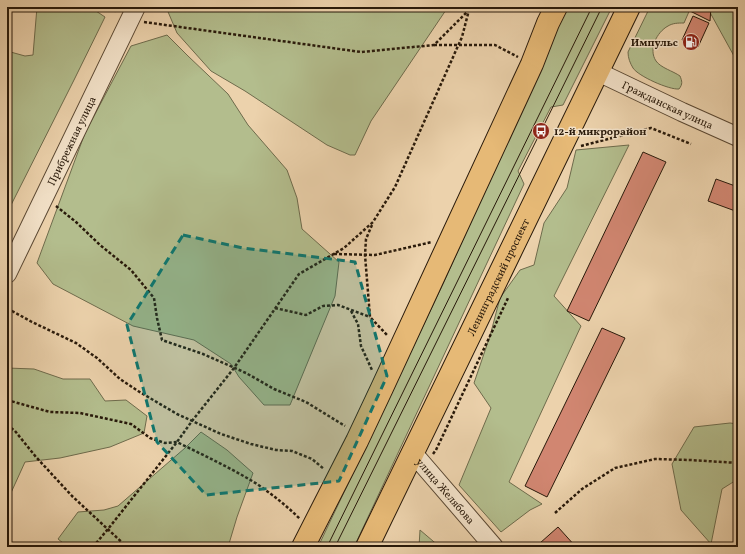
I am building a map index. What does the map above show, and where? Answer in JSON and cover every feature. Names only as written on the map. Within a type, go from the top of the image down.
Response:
[{"type":"main road","points":[[303,547],[382,388],[532,64],[556,7]]},
{"type":"main road","name":"Ленинградский проспект","points":[[367,547],[419,460],[629,7]]},
{"type":"street","name":"Прибрежная улица","points":[[7,274],[132,13]]},
{"type":"street","name":"Гражданская улица","points":[[598,72],[738,137]]},
{"type":"street","name":"улица Желябова","points":[[419,460],[494,547]]},
{"type":"path","points":[[434,45],[469,10],[474,7]]},
{"type":"path","points":[[370,317],[365,254],[366,238],[373,222],[395,187],[459,45],[469,10]]},
{"type":"path","points":[[132,13],[361,52],[434,45],[495,45],[524,60]]},
{"type":"path","points":[[581,146],[651,128],[691,144]]},
{"type":"path","points":[[44,196],[131,270],[154,298],[162,340],[202,354],[246,373],[274,389],[306,402],[348,428]]},
{"type":"path","points":[[93,547],[234,368],[299,274],[344,248],[373,222]]},
{"type":"path","points":[[333,254],[375,255],[436,241]]},
{"type":"path","points":[[419,460],[436,450],[510,294]]},
{"type":"path","points":[[275,308],[306,315],[323,306],[338,305],[370,317],[390,339]]},
{"type":"path","points":[[7,310],[12,311],[76,343],[97,358],[120,379],[177,414],[221,434],[251,444],[276,450],[292,451],[312,459],[327,472]]},
{"type":"path","points":[[351,311],[358,324],[361,346],[372,371]]},
{"type":"path","points":[[7,400],[50,412],[80,413],[131,424],[150,438],[165,443],[177,442],[222,464],[257,484],[286,505],[302,521]]},
{"type":"path","points":[[7,426],[15,431],[36,457],[72,496],[127,547]]},
{"type":"path","points":[[555,513],[582,489],[615,468],[655,459],[738,463]]},
{"type":"highlighted area","points":[[183,235],[243,248],[355,262],[387,376],[339,481],[206,495],[157,442],[127,325]]},
{"type":"green space","points":[[37,7],[90,7],[105,17],[7,213],[7,51],[25,56],[33,55]]},
{"type":"green space","points":[[166,7],[448,7],[371,121],[355,155],[350,155],[327,145],[245,91],[211,71],[177,33]]},
{"type":"green space","points":[[567,7],[612,7],[563,105],[551,107],[518,171],[524,184],[354,547],[318,547],[443,284]]},
{"type":"green space","points":[[650,7],[691,7],[684,23],[672,24],[668,26],[660,32],[653,46],[656,61],[664,68],[680,76],[682,82],[679,89],[661,85],[641,75],[633,68],[629,60],[628,52]]},
{"type":"green space","points":[[707,7],[738,7],[738,57],[734,56]]},
{"type":"green space","points":[[167,35],[228,94],[248,125],[287,170],[297,198],[302,229],[339,262],[335,296],[290,405],[264,405],[239,377],[231,364],[194,340],[133,326],[53,284],[37,263],[85,133],[131,46]]},
{"type":"green space","points":[[629,145],[554,296],[581,326],[509,482],[542,504],[530,510],[501,532],[459,485],[491,408],[474,383],[490,336],[500,298],[520,270],[534,265],[544,223],[567,188],[576,150]]},
{"type":"green space","points":[[7,368],[34,369],[63,379],[90,379],[105,401],[126,400],[147,416],[144,433],[110,447],[60,458],[25,462],[10,495],[7,498]]},
{"type":"green space","points":[[730,423],[738,424],[738,479],[722,489],[711,544],[681,510],[672,464],[694,427]]},
{"type":"green space","points":[[201,432],[227,450],[253,473],[228,547],[68,547],[58,539],[78,512],[104,510],[118,506],[185,448]]},
{"type":"green space","points":[[420,530],[440,547],[419,547]]},
{"type":"building","points":[[682,7],[711,7],[710,21]]},
{"type":"building","points":[[693,16],[709,23],[698,47],[682,40]]},
{"type":"building","points":[[643,152],[666,162],[589,321],[567,311]]},
{"type":"building","points":[[716,179],[738,187],[738,212],[708,201]]},
{"type":"building","points":[[602,328],[625,338],[547,497],[525,486]]},
{"type":"building","points":[[558,527],[576,547],[544,547],[540,543]]},
{"type":"tram line","points":[[327,547],[592,7]]},
{"type":"tram line","points":[[335,547],[602,7]]},
{"type":"place","name":"Импульс","points":[[691,42]]},
{"type":"place","name":"12-й микрорайон","points":[[541,131]]}]
